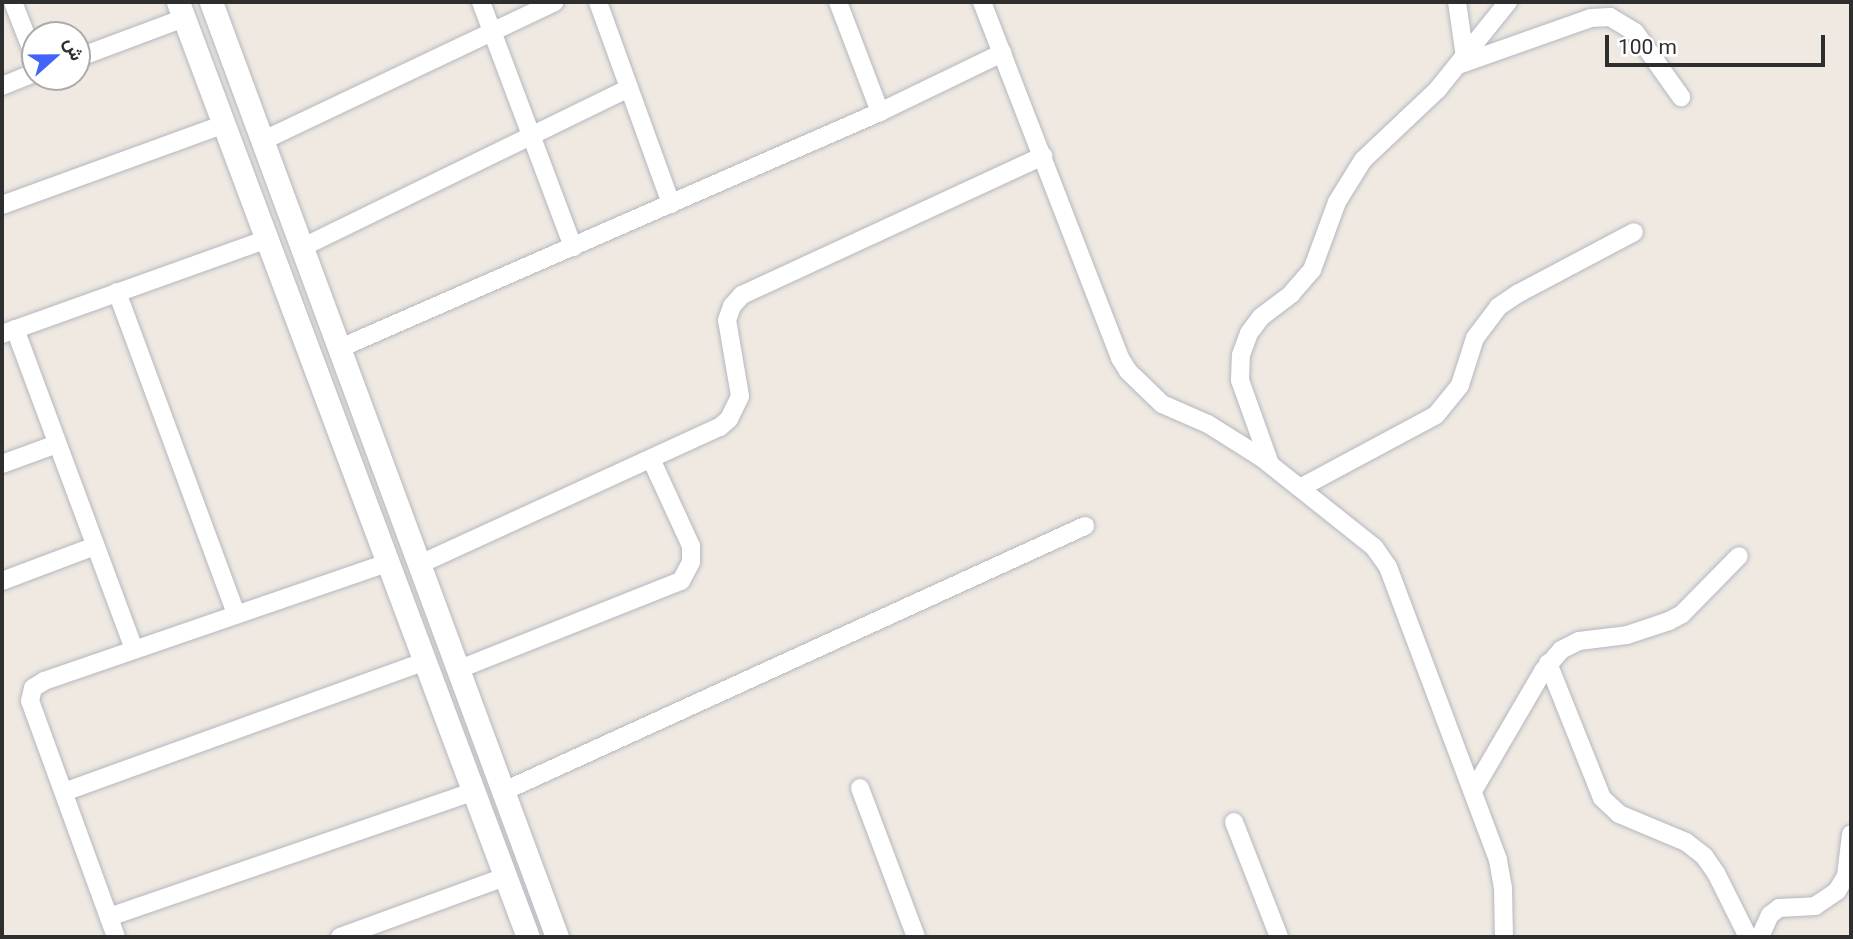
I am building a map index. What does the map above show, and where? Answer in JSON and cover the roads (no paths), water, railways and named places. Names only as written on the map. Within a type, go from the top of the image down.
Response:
[{"type":"street","points":[[13,2],[21,22]]},
{"type":"street","points":[[211,2],[557,937]]},
{"type":"street","points":[[481,2],[573,247]]},
{"type":"street","points":[[262,141],[555,2]]},
{"type":"street","points":[[598,2],[671,204]]},
{"type":"street","points":[[838,2],[880,113]]},
{"type":"street","points":[[982,2],[1120,358],[1128,371],[1162,404],[1208,424],[1270,464],[1374,547],[1388,567],[1502,873],[1504,937]]},
{"type":"street","points":[[1457,2],[1462,61]]},
{"type":"street","points":[[1270,464],[1240,380],[1241,355],[1248,334],[1261,317],[1291,294],[1312,270],[1337,202],[1363,160],[1462,61],[1508,2]]},
{"type":"street","points":[[91,52],[181,10],[528,937]]},
{"type":"street","points":[[1462,61],[1591,18],[1610,17],[1635,32],[1681,97]]},
{"type":"street","points":[[338,349],[880,113],[1002,53]]},
{"type":"street","points":[[2,86],[21,79]]},
{"type":"street","points":[[301,248],[629,88]]},
{"type":"street","points":[[2,205],[222,125]]},
{"type":"street","points":[[418,565],[720,427],[736,408],[740,383],[727,320],[732,306],[741,295],[1043,156]]},
{"type":"street","points":[[1300,488],[1436,415],[1460,385],[1475,338],[1498,307],[1519,293],[1634,232]]},
{"type":"street","points":[[134,649],[57,444],[8,332],[265,240]]},
{"type":"street","points":[[117,292],[236,614]]},
{"type":"street","points":[[2,464],[57,444]]},
{"type":"street","points":[[457,670],[681,581],[691,562],[691,546],[651,459]]},
{"type":"street","points":[[367,511],[395,502]]},
{"type":"street","points":[[502,792],[1085,526]]},
{"type":"street","points":[[2,581],[95,547]]},
{"type":"street","points":[[1473,792],[1548,663],[1561,650],[1579,641],[1640,632],[1682,614],[1739,556]]},
{"type":"street","points":[[116,937],[30,701],[33,688],[44,681],[134,649],[386,563]]},
{"type":"street","points":[[64,792],[424,662]]},
{"type":"street","points":[[1548,663],[1602,798],[1619,814],[1686,842],[1704,856],[1716,873],[1748,937]]},
{"type":"street","points":[[860,788],[916,937]]},
{"type":"street","points":[[109,917],[472,792]]},
{"type":"street","points":[[1234,822],[1279,937]]},
{"type":"street","points":[[1760,937],[1770,915],[1779,908],[1815,906],[1837,891],[1846,876],[1851,834]]},
{"type":"street","points":[[350,936],[505,877]]}]
